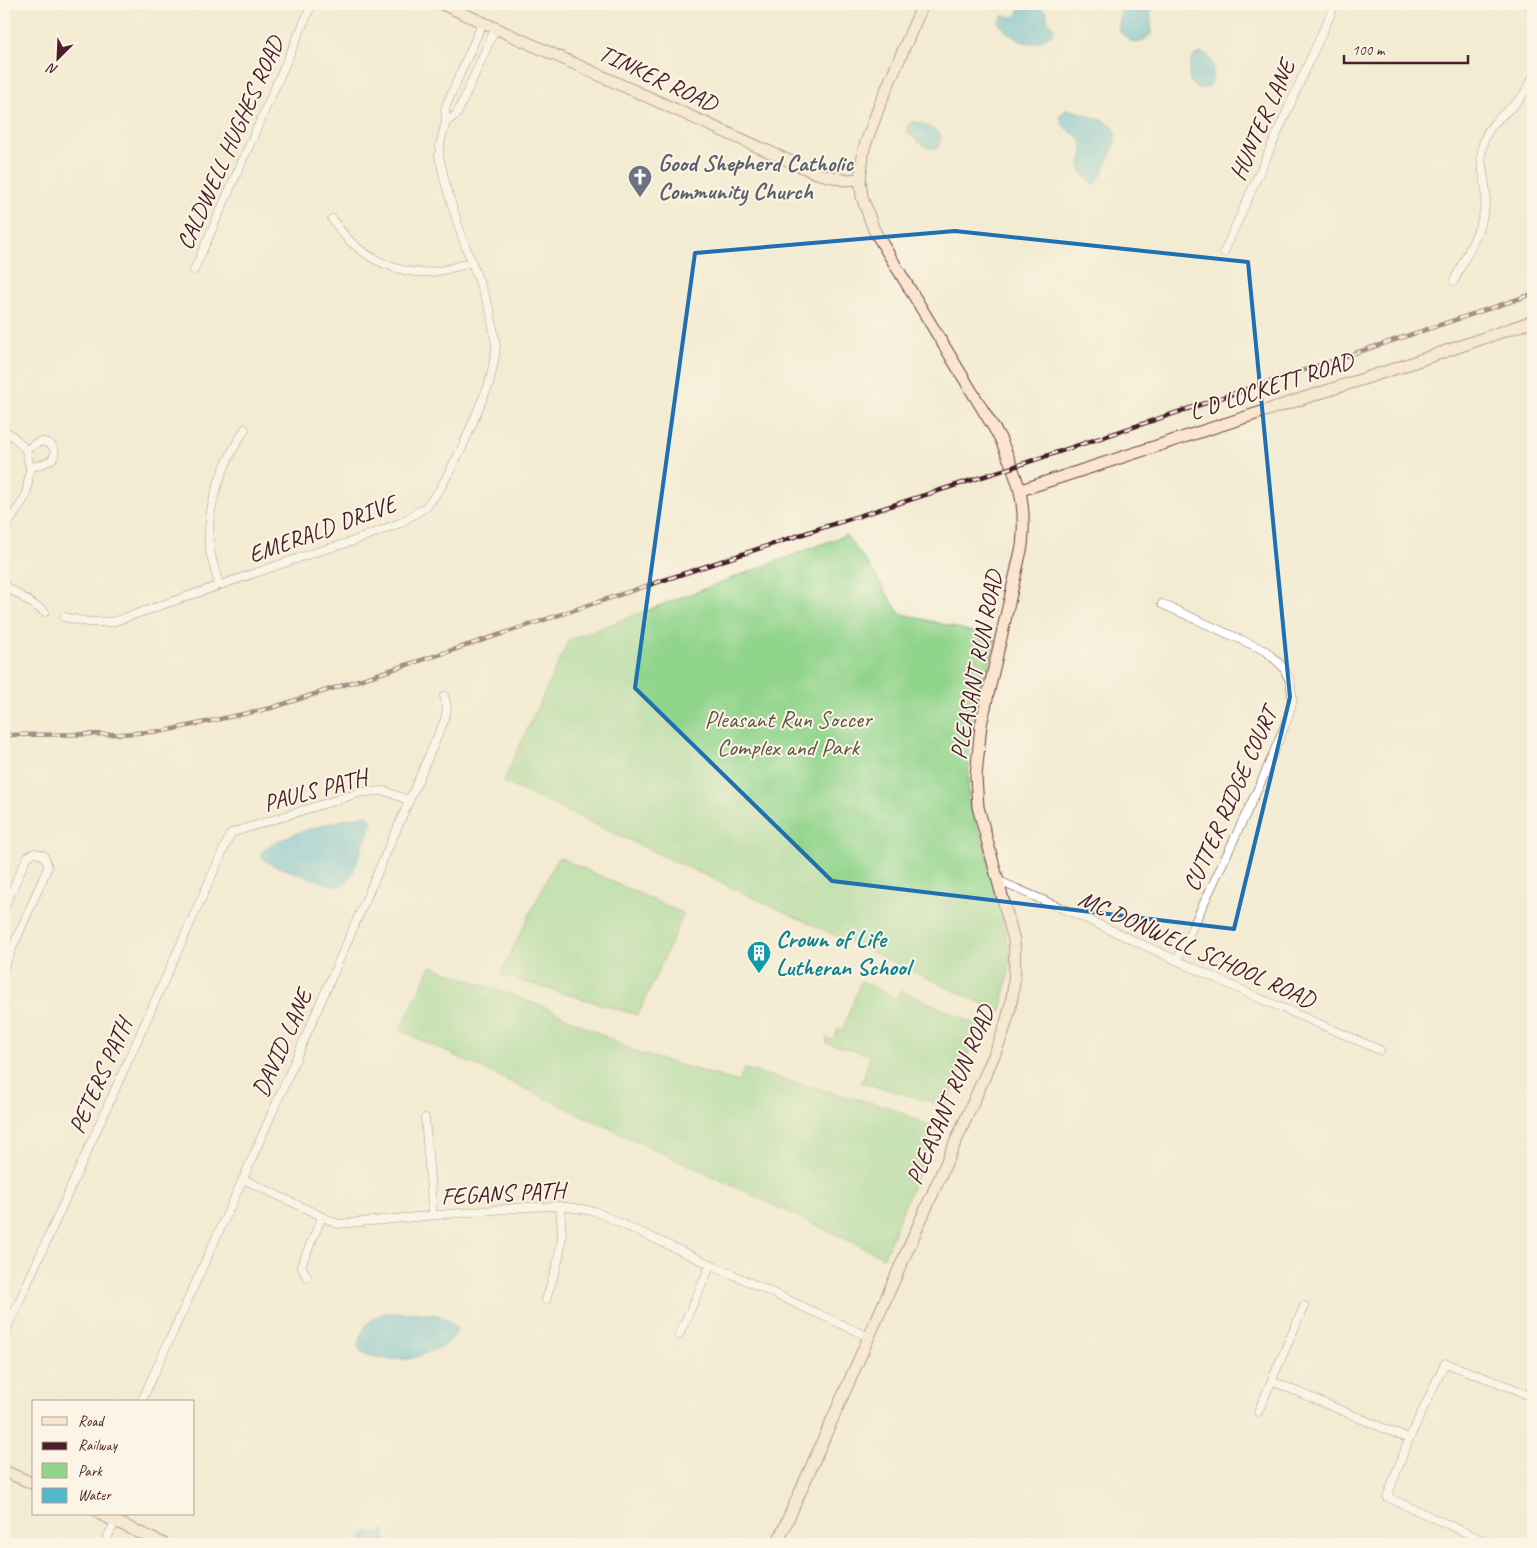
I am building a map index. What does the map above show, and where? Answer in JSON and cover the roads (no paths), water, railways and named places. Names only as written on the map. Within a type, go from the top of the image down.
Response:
[{"type":"main road","name":"TINKER ROAD","points":[[442,4],[816,173],[844,180],[860,179]]},
{"type":"main road","name":"PLEASANT RUN ROAD","points":[[777,1544],[1005,1028],[1014,993],[1015,958],[1011,926],[978,807],[976,776],[981,726],[1022,546],[1024,505],[1013,467],[1000,438],[874,230],[862,197],[860,179],[864,148],[880,104],[923,4]]},
{"type":"main road","name":"L D LOCKETT ROAD","points":[[1021,490],[1400,367],[1533,321]]},
{"type":"main road","points":[[4,1471],[32,1483]]},
{"type":"main road","points":[[104,1516],[164,1544]]},
{"type":"street","name":"CALDWELL HUGHES ROAD","points":[[194,270],[312,4]]},
{"type":"street","name":"HUNTER LANE","points":[[1224,252],[1335,4]]},
{"type":"street","points":[[1530,4],[1533,14]]},
{"type":"street","name":"EMERALD DRIVE","points":[[64,617],[88,622],[113,622],[316,552],[351,542],[400,523],[426,507],[435,495],[462,448],[489,384],[495,356],[496,345],[490,310],[446,186],[439,156],[446,122],[445,108],[483,22]]},
{"type":"street","name":"EMERALD DRIVE","points":[[446,122],[457,114],[496,28]]},
{"type":"street","points":[[1454,281],[1479,227],[1485,209],[1486,196],[1482,163],[1484,140],[1493,124],[1520,98],[1533,77]]},
{"type":"street","points":[[332,219],[350,242],[371,256],[410,272],[436,272],[472,262]]},
{"type":"street","points":[[219,585],[209,544],[213,503],[216,488],[234,447],[245,429]]},
{"type":"street","points":[[4,430],[26,450],[30,468],[26,496],[4,530]]},
{"type":"street","points":[[26,450],[42,442],[52,444],[54,449],[52,458],[30,468]]},
{"type":"street","points":[[4,584],[45,612]]},
{"type":"street","name":"CUTTER RIDGE COURT","points":[[1162,604],[1266,651],[1283,667],[1290,681],[1292,693],[1292,703],[1288,718],[1263,778],[1177,960]]},
{"type":"street","name":"DAVID LANE","points":[[142,1400],[243,1179],[445,719],[447,707],[444,696]]},
{"type":"street","name":"PAULS PATH","points":[[231,833],[362,792],[385,791],[408,800]]},
{"type":"street","name":"PETERS PATH","points":[[4,1335],[231,833]]},
{"type":"street","points":[[4,908],[27,857],[34,853],[43,855],[48,867],[4,967]]},
{"type":"street","name":"MC DONWELL SCHOOL ROAD","points":[[999,881],[1089,920],[1258,998],[1380,1050]]},
{"type":"street","points":[[425,1118],[433,1215]]},
{"type":"street","name":"FEGANS PATH","points":[[243,1179],[338,1224],[526,1207],[560,1206],[594,1210],[869,1337]]},
{"type":"street","points":[[546,1300],[559,1258],[562,1235],[560,1206]]},
{"type":"street","points":[[306,1277],[301,1266],[322,1217]]},
{"type":"street","points":[[679,1335],[711,1264]]},
{"type":"street","points":[[1258,1412],[1304,1306]]},
{"type":"street","points":[[1491,1544],[1386,1497],[1409,1438],[1445,1363],[1515,1389],[1533,1398]]},
{"type":"street","points":[[1272,1381],[1409,1438]]},
{"type":"street","points":[[104,1544],[115,1522]]},
{"type":"water","points":[[1019,4],[1034,4],[1044,10],[1047,13],[1048,21],[1054,28],[1053,33],[1040,41],[1030,43],[1019,40],[1004,30],[998,21],[1003,16],[1014,17],[1019,12]]},
{"type":"water","points":[[1116,4],[1146,4],[1151,10],[1151,34],[1143,41],[1136,43],[1130,41],[1118,30],[1121,11]]},
{"type":"water","points":[[1207,54],[1212,62],[1213,69],[1210,86],[1202,88],[1192,84],[1189,74],[1189,67],[1195,55]]},
{"type":"water","points":[[1067,109],[1102,120],[1111,125],[1115,130],[1116,137],[1111,155],[1095,186],[1083,174],[1080,168],[1083,144],[1064,127],[1060,120],[1060,115]]},
{"type":"water","points":[[913,121],[926,125],[941,135],[940,144],[937,149],[926,147],[908,134],[908,125]]},
{"type":"water","points":[[368,815],[372,820],[371,827],[355,868],[344,884],[338,887],[275,866],[266,861],[261,854],[278,841],[293,835],[328,824]]},
{"type":"water","points":[[386,1313],[426,1313],[436,1315],[452,1323],[457,1330],[452,1339],[442,1347],[410,1359],[390,1360],[363,1354],[358,1347],[366,1325],[379,1315]]},
{"type":"water","points":[[382,1529],[384,1530],[386,1540],[390,1544],[360,1544],[364,1534],[367,1532],[380,1534]]},
{"type":"railway","points":[[4,735],[121,734],[164,731],[271,708],[1013,467],[1533,294]]},
{"type":"place","name":"Good Shepherd Catholic Community Church","points":[[640,198]]},
{"type":"place","name":"Crown of Life Lutheran School","points":[[759,974]]},
{"type":"park label","name":"Pleasant Run Soccer Complex and Park","points":[[788,733]]}]
